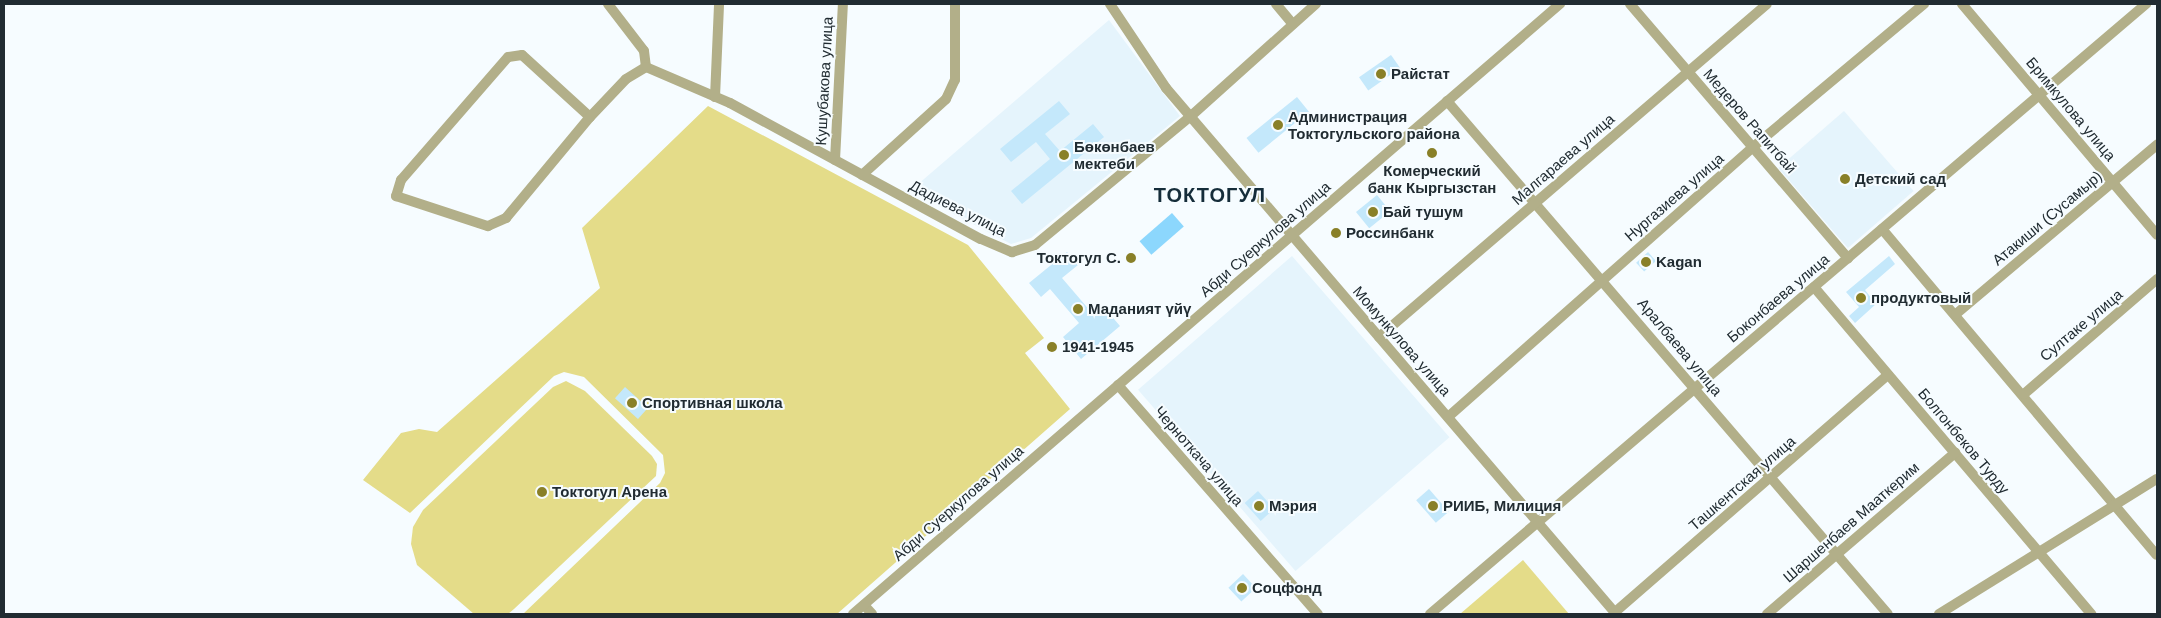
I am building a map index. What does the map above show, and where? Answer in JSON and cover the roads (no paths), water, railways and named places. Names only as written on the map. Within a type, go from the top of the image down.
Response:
[{"type":"street","points":[[590,117],[522,55],[508,57],[401,180],[396,196],[488,226],[506,218],[590,117],[626,79],[646,67],[644,51],[608,4]]},
{"type":"street","points":[[715,97],[719,4]]},
{"type":"street","name":"Кушубакова улица","points":[[835,160],[843,4]]},
{"type":"street","points":[[862,175],[946,99],[955,80],[955,4]]},
{"type":"street","name":"Момункулова улица","points":[[1110,4],[1166,88],[1615,613]]},
{"type":"street","points":[[1276,4],[1294,24]]},
{"type":"street","name":"Дадиева улица","points":[[646,67],[715,97],[981,239],[1012,252],[1034,245],[1191,116],[1316,4]]},
{"type":"street","name":"Абди Суеркулова улица","points":[[853,614],[1560,4]]},
{"type":"street","name":"Медеров Рапитбай","points":[[1630,4],[1848,258]]},
{"type":"street","name":"Малгараева улица","points":[[1379,337],[1767,4]]},
{"type":"street","name":"Нургазиева улица","points":[[1448,417],[1753,147],[1924,4]]},
{"type":"street","name":"Бримкулова улица","points":[[1962,4],[2040,94],[2157,235]]},
{"type":"street","name":"Боконбаева улица","points":[[1430,614],[2146,4]]},
{"type":"street","name":"Аралбаева улица","points":[[1447,101],[1603,279],[1888,614]]},
{"type":"street","name":"Атакиши (Сусамыр)","points":[[1956,314],[2157,145]]},
{"type":"street","points":[[1882,229],[2024,394],[2157,555]]},
{"type":"street","name":"Султаке улица","points":[[2024,394],[2157,280]]},
{"type":"street","name":"Болгонбеков Турду","points":[[1814,287],[2091,614]]},
{"type":"street","name":"Ташкентская улица","points":[[1615,613],[1888,375]]},
{"type":"street","name":"Черноткача улица","points":[[1118,385],[1318,614]]},
{"type":"street","name":"Шаршенбаев Мааткерим","points":[[1767,614],[1954,453]]},
{"type":"street","points":[[1939,614],[2157,479]]},
{"type":"street","points":[[864,605],[872,614]]},
{"type":"water","points":[[1172,213],[1184,227],[1151,255],[1140,241]]},
{"type":"place","name":"Райстат","points":[[1381,74]]},
{"type":"place","name":"Администрация Токтогульского района","points":[[1278,125]]},
{"type":"place","name":"Комерческий банк Кыргызстан","points":[[1432,153]]},
{"type":"place","name":"Бөкөнбаев мектеби","points":[[1064,155]]},
{"type":"place","name":"Детский сад","points":[[1845,179]]},
{"type":"place","name":"Бай тушум","points":[[1373,212]]},
{"type":"place","name":"Россинбанк","points":[[1336,233]]},
{"type":"place","name":"Токтогул С.","points":[[1131,258]]},
{"type":"place","name":"Kagan","points":[[1646,262]]},
{"type":"place","name":"продуктовый","points":[[1861,298]]},
{"type":"place","name":"Маданият үйү","points":[[1078,309]]},
{"type":"place","name":"1941-1945","points":[[1052,347]]},
{"type":"place","name":"Спортивная школа","points":[[632,403]]},
{"type":"place","name":"Токтогул Арена","points":[[542,492]]},
{"type":"place","name":"Мэрия","points":[[1259,506]]},
{"type":"place","name":"РИИБ, Милиция","points":[[1433,506]]},
{"type":"place","name":"Соцфонд","points":[[1242,588]]},
{"type":"district","name":"ТОКТОГУЛ","points":[[1210,195]]}]
